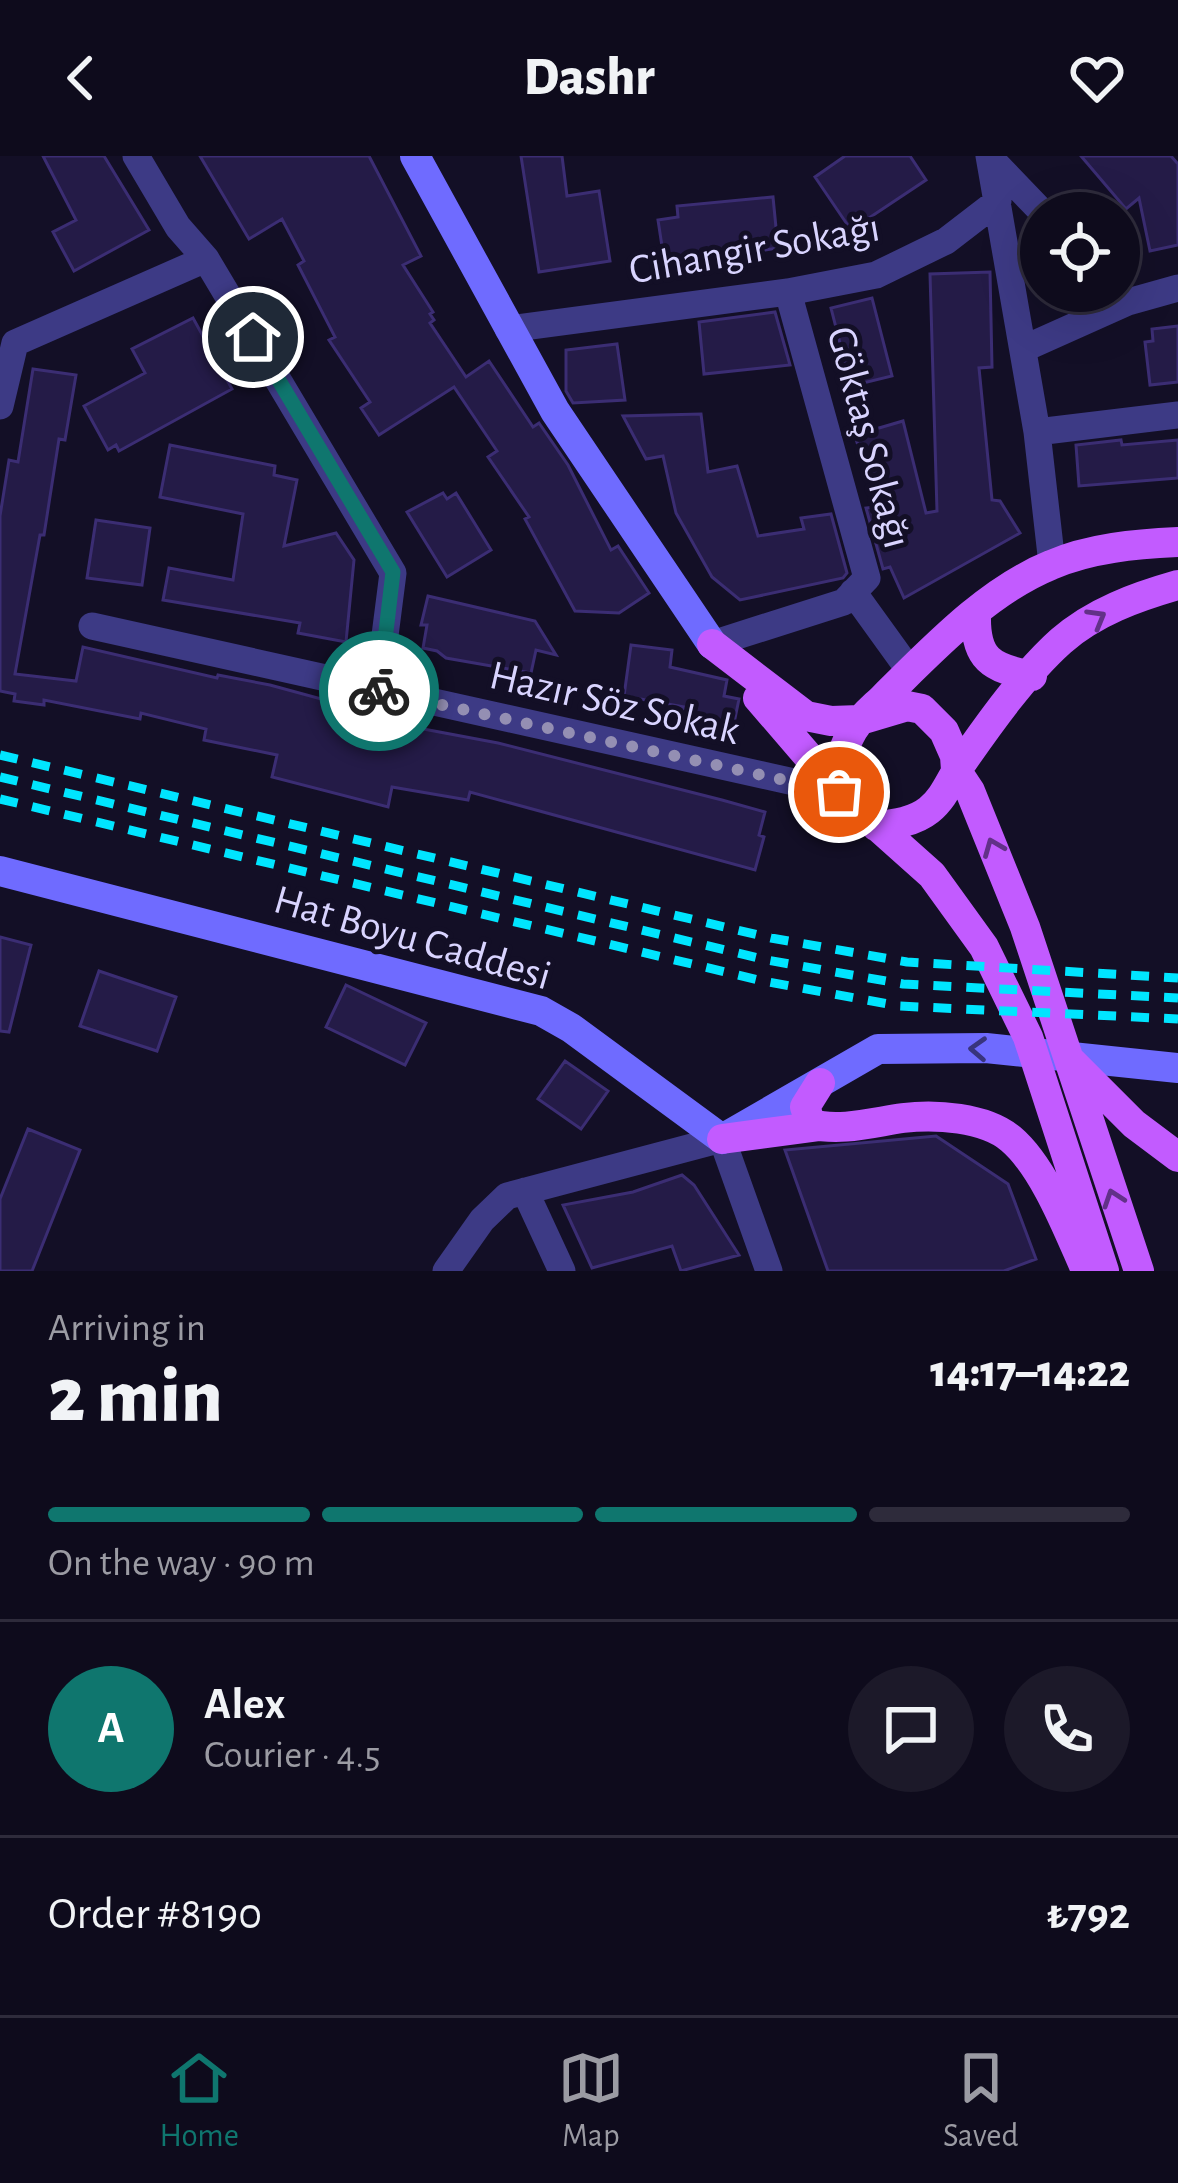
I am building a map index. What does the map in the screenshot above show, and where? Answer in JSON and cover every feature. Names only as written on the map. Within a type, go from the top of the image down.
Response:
[{"type":"main road","points":[[839,792],[844,748],[860,720],[910,671],[1020,581],[1052,564],[1096,552],[1178,542]]},
{"type":"main road","points":[[876,826],[904,823],[927,812],[1060,642],[1096,615],[1178,585]]},
{"type":"main road","points":[[976,615],[975,635],[990,662],[1032,676]]},
{"type":"main road","points":[[712,644],[806,716],[860,720],[907,706],[922,709],[944,731],[956,770],[970,791],[1025,927],[1139,1271]]},
{"type":"main road","points":[[712,644],[839,792],[932,875],[984,947],[1028,1037],[1104,1271]]},
{"type":"main road","points":[[1067,1058],[1134,1124],[1178,1156]]},
{"type":"main road","points":[[820,1083],[805,1107],[811,1124],[820,1126]]},
{"type":"main road","points":[[722,1139],[925,1115],[975,1122],[1010,1138],[1053,1197],[1086,1271]]},
{"type":"street","points":[[136,156],[178,227],[206,259],[393,572],[378,691]]},
{"type":"street","points":[[415,156],[508,329],[605,489],[712,644]]},
{"type":"street","points":[[989,156],[1036,432],[1052,564]]},
{"type":"street","points":[[989,156],[1023,192]]},
{"type":"street","name":"Cihangir Sokağı","points":[[508,329],[788,292],[876,275],[946,241],[998,201]]},
{"type":"street","points":[[0,406],[8,333],[206,259]]},
{"type":"street","points":[[1140,294],[1178,288]]},
{"type":"street","name":"Göktaş Sokağı","points":[[712,644],[844,602],[867,578],[788,292]]},
{"type":"street","points":[[1023,349],[1094,312]]},
{"type":"street","points":[[1036,432],[1178,415]]},
{"type":"street","points":[[853,592],[910,671]]},
{"type":"street","name":"Hazır Söz Sokak","points":[[92,626],[839,792]]},
{"type":"street","name":"Hat Boyu Caddesi","points":[[0,871],[541,1011],[722,1139]]},
{"type":"street","points":[[446,1271],[482,1220],[507,1196],[722,1139],[860,1057],[900,1046],[986,1048],[1178,1068]]},
{"type":"street","points":[[722,1139],[769,1271]]},
{"type":"street","points":[[525,1191],[562,1271]]},
{"type":"building","points":[[43,156],[104,156],[149,230],[74,271],[53,232],[76,220]]},
{"type":"building","points":[[200,156],[369,156],[421,256],[403,265],[433,312],[430,323],[466,377],[489,361],[533,427],[539,423],[568,465],[611,550],[618,546],[649,593],[619,613],[575,611],[525,519],[529,517],[488,457],[497,451],[454,387],[379,435],[361,408],[370,402],[329,340],[335,337],[298,265],[304,261],[282,219],[249,239]]},
{"type":"building","points":[[521,156],[562,156],[567,196],[599,191],[610,261],[539,272]]},
{"type":"building","points":[[845,156],[910,156],[926,180],[851,230],[815,177]]},
{"type":"building","points":[[1081,156],[1171,156],[1178,164],[1178,245],[1150,251],[1140,192],[1112,192]]},
{"type":"building","points":[[773,197],[778,248],[665,266],[658,220],[678,217],[677,206]]},
{"type":"building","points":[[990,272],[992,367],[979,368],[992,500],[1000,501],[1020,533],[904,598],[890,567],[883,569],[866,508],[875,507],[855,435],[903,421],[926,513],[937,511],[930,274]]},
{"type":"building","points":[[872,298],[892,376],[851,386],[831,308]]},
{"type":"building","points":[[775,312],[790,365],[704,374],[699,322]]},
{"type":"building","points":[[193,318],[232,389],[119,451],[116,445],[108,450],[84,406],[145,373],[132,349]]},
{"type":"building","points":[[1178,326],[1178,382],[1150,385],[1145,342],[1153,341],[1152,329]]},
{"type":"building","points":[[617,344],[625,400],[573,403],[566,391],[566,350]]},
{"type":"building","points":[[33,369],[76,375],[65,440],[59,439],[15,674],[76,681],[83,647],[217,678],[270,685],[351,707],[349,715],[498,743],[722,800],[765,812],[755,870],[470,792],[468,800],[392,787],[388,807],[272,777],[277,755],[204,740],[206,729],[141,713],[140,719],[44,700],[44,705],[14,701],[15,694],[0,691],[0,516],[9,460],[18,462]]},
{"type":"building","points":[[701,414],[708,472],[737,466],[758,536],[804,529],[801,518],[831,514],[847,573],[843,578],[740,600],[712,577],[676,513],[663,456],[646,459],[623,416]]},
{"type":"building","points":[[1121,440],[1122,445],[1178,440],[1178,478],[1079,486],[1076,445]]},
{"type":"building","points":[[170,445],[275,466],[274,475],[297,480],[284,546],[336,533],[354,560],[346,642],[298,633],[300,623],[163,600],[169,568],[233,580],[243,514],[160,497]]},
{"type":"building","points":[[443,493],[447,499],[456,493],[491,550],[447,577],[407,512]]},
{"type":"building","points":[[96,520],[150,528],[142,585],[87,578]]},
{"type":"building","points":[[428,596],[535,621],[556,655],[536,650],[531,673],[446,658],[423,648],[427,625],[421,625]]},
{"type":"building","points":[[631,645],[672,650],[670,667],[727,680],[724,696],[739,699],[732,733],[681,723],[684,707],[624,696]]},
{"type":"building","points":[[0,937],[31,945],[9,1032],[0,1031]]},
{"type":"building","points":[[99,971],[176,997],[157,1051],[80,1026]]},
{"type":"building","points":[[346,985],[426,1023],[405,1065],[326,1027]]},
{"type":"building","points":[[565,1061],[608,1091],[581,1129],[538,1099]]},
{"type":"building","points":[[28,1129],[80,1150],[32,1271],[0,1271],[0,1199]]},
{"type":"building","points":[[936,1136],[1008,1184],[1036,1259],[1004,1271],[828,1271],[785,1150]]},
{"type":"building","points":[[682,1175],[694,1185],[739,1255],[681,1271],[672,1246],[592,1268],[563,1205],[633,1192]]},
{"type":"railway","points":[[0,755],[771,938],[907,962],[1178,978]]},
{"type":"railway","points":[[0,777],[767,960],[903,984],[1178,998]]},
{"type":"railway","points":[[0,799],[763,981],[899,1006],[1178,1019]]},
{"type":"way so far","points":[[379,691],[839,792]]},
{"type":"route","points":[[253,337],[393,572],[379,691]]}]
